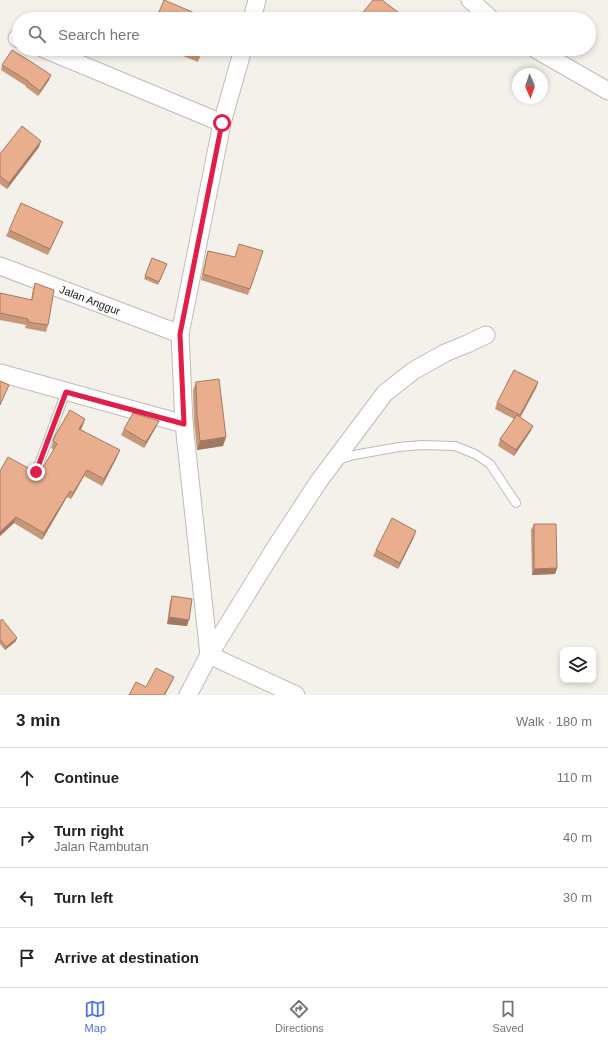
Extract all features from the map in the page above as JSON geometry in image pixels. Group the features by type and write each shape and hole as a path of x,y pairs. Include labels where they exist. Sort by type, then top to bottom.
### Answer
{"street":[{"path":"254,12 258,0"},
{"path":"470,0 483,12"},
{"path":"61,56 222,123"},
{"path":"209,655 184,424 180,334 222,123 241,56"},
{"path":"547,56 608,90"},
{"name":"Jalan Anggur","path":"0,266 180,334"},
{"path":"188,695 209,655 277,545 333,461 385,393 413,371 445,353 486,335"},
{"path":"0,373 184,424"},
{"path":"209,655 296,695"}],"lane":[{"path":"36,472 66,392"},
{"path":"333,461 354,455 399,447 422,445 455,446 475,454 490,464 516,503"}],"building":[{"path":"164,0 192,12 159,12"},
{"path":"373,0 382,0 398,12 363,12"},
{"path":"12,50 12,56 22,56 51,75 40,91 28,81 2,65"},
{"path":"22,126 41,141 9,183 0,176 0,154"},
{"path":"21,203 63,222 50,249 9,230"},
{"path":"239,244 263,251 250,289 203,274 208,251 235,257"},
{"path":"152,258 167,264 159,282 145,276"},
{"path":"35,283 54,290 48,325 28,322 28,319 0,313 0,293 32,300"},
{"path":"514,370 538,382 520,415 497,403"},
{"path":"219,379 226,437 200,441 196,382"},
{"path":"0,381 9,385 0,405"},
{"path":"70,410 85,419 79,429 120,450 104,479 87,470 73,493 70,491 44,533 16,517 0,532 0,471 8,457 39,474 57,444 53,441"},
{"path":"133,413 159,421 146,442 124,429"},
{"path":"517,415 533,426 516,450 500,439"},
{"path":"392,518 416,531 400,563 376,550"},
{"path":"534,524 556,524 557,568 534,569"},
{"path":"172,596 192,599 189,620 169,617"},
{"path":"2,619 17,638 6,647 0,639 0,621"},
{"path":"156,668 174,677 164,695 129,695 136,682 146,687"}],"route":[{"path":"36,472 66,392 184,424 180,334 222,123"}]}
